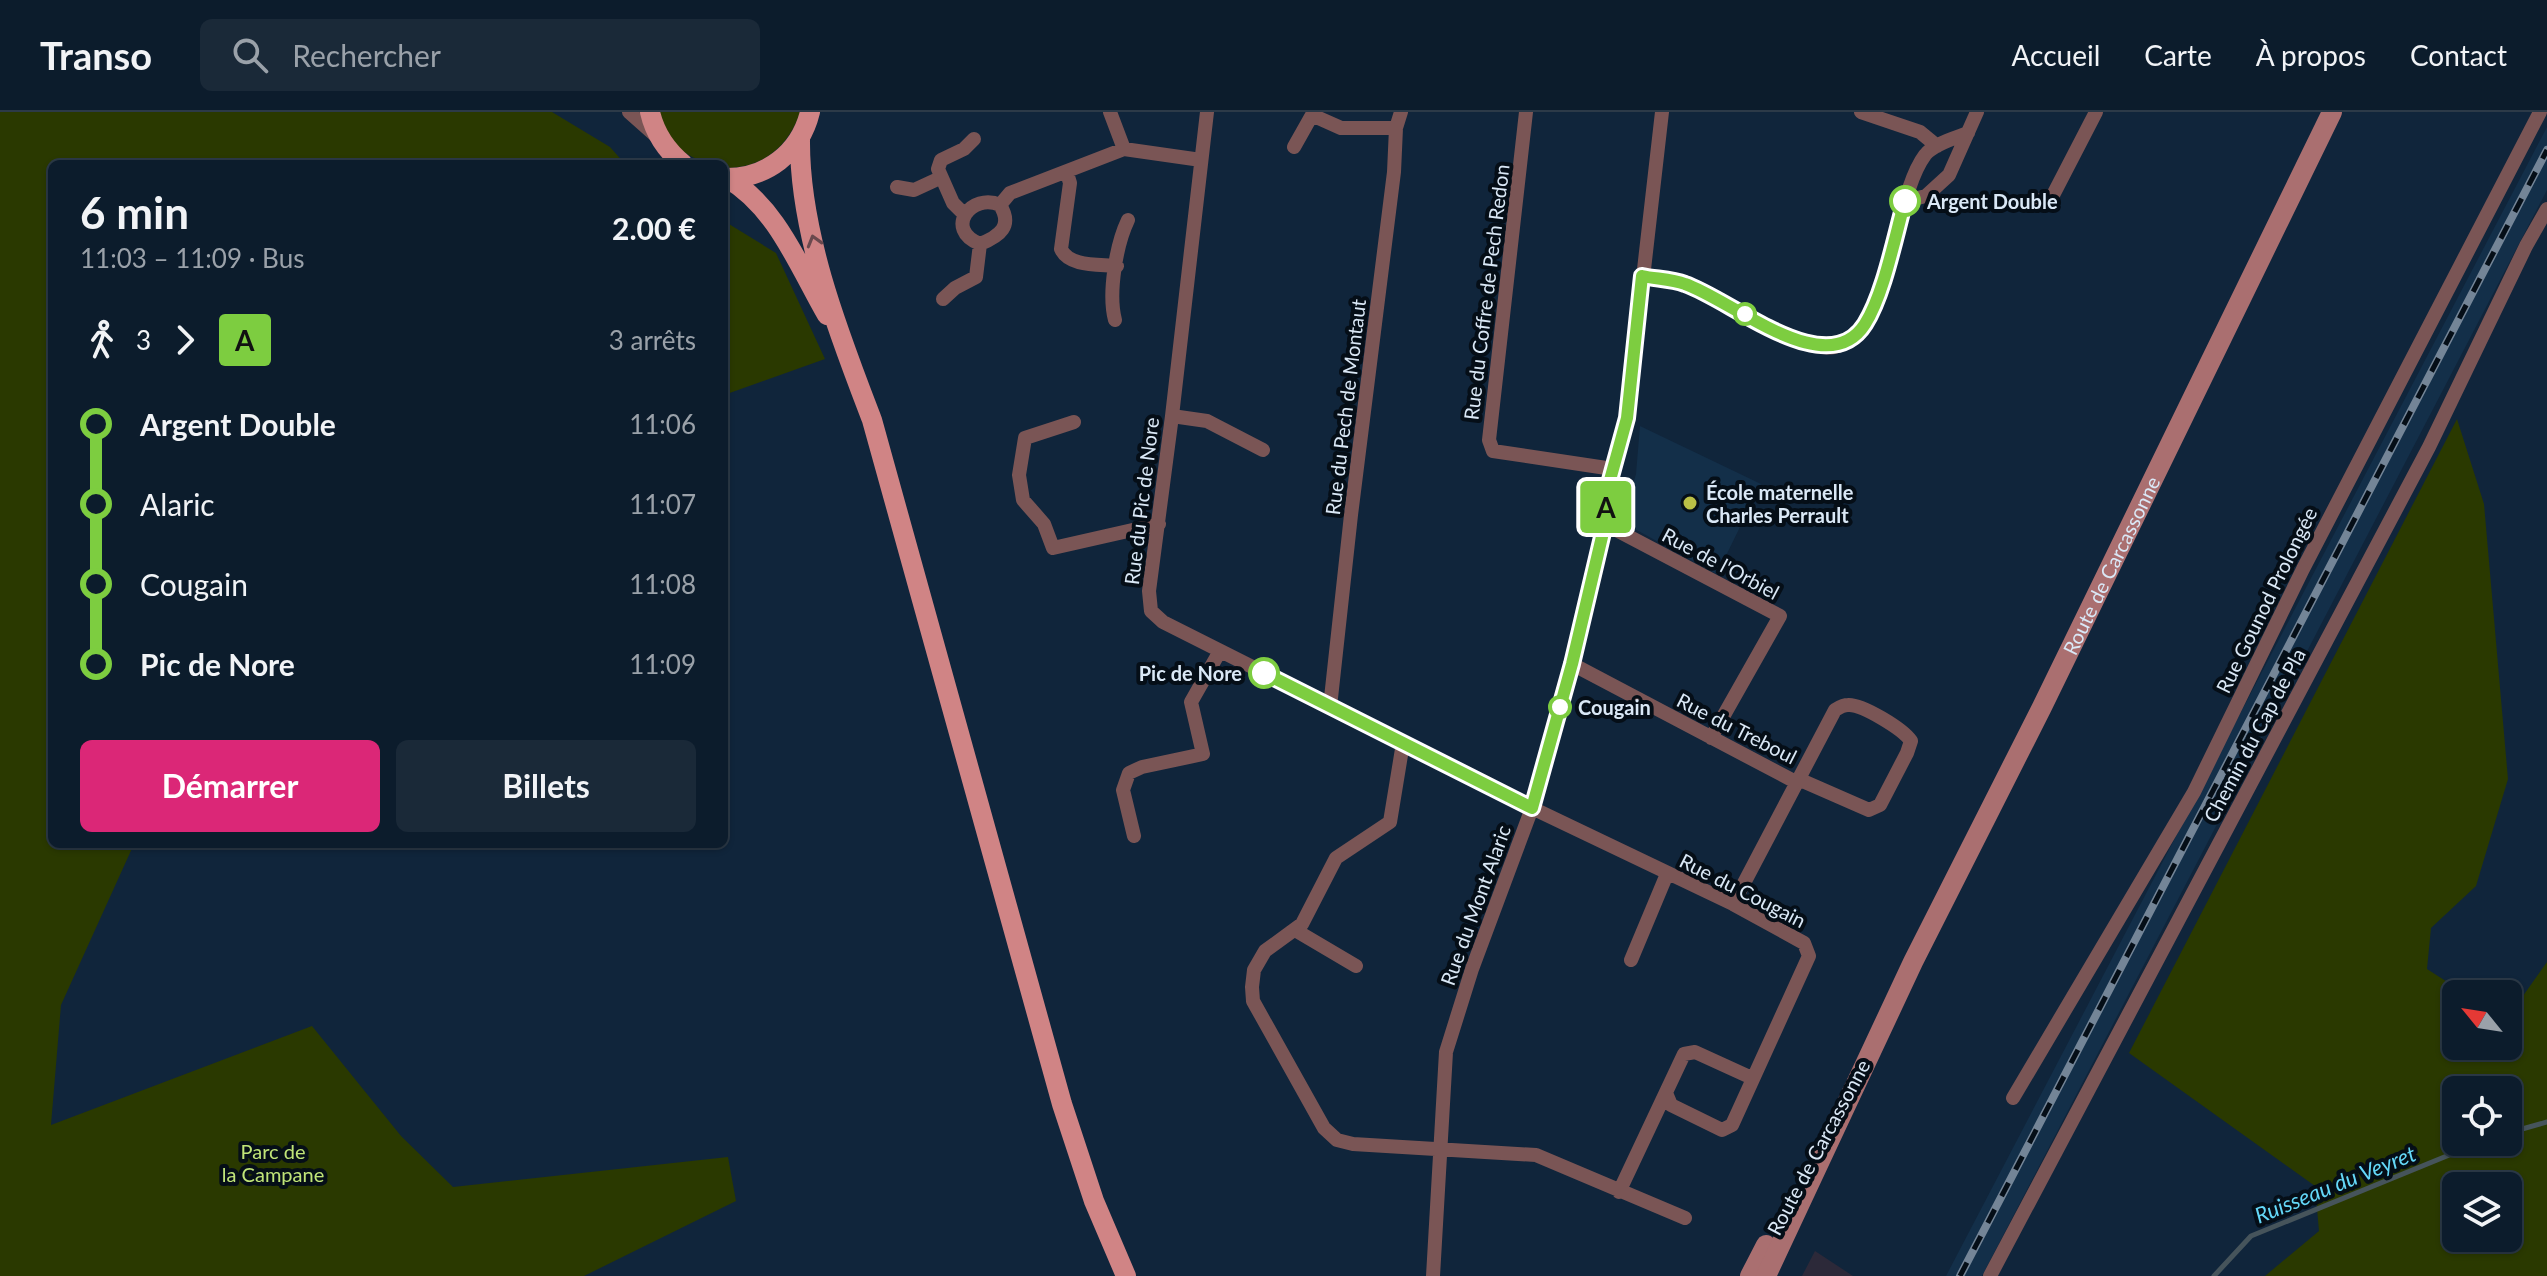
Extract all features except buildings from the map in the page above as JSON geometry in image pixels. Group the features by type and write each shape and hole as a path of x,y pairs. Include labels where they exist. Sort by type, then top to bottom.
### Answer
{"main road":[{"path":"650,112 664,144 679,160"},
{"path":"810,112 800,139 800,177 807,218 842,343 872,420 1062,1104 1094,1201 1126,1276"},
{"name":"Route de Carcassonne","path":"1766,1276 1960,865 2042,707 2332,112"},
{"path":"728,178 750,176 776,165 800,139"},
{"path":"728,180 757,199 778,228 842,343"},
{"name":"Route de Carcassonne","path":"1750,1276 1886,1019"},
{"path":"1062,1104 1139,1276"}],"street":[{"path":"629,112 664,144"},
{"path":"1110,112 1124,149"},
{"name":"Rue du Pic de Nore","path":"1207,112 1149,591 1151,611 1163,622 1532,808"},
{"name":"Rue du Pech de Montaut","path":"1330,707 1394,172 1396,128 1401,112"},
{"name":"Rue du Coffre de Pech Redon","path":"1526,112 1489,440 1493,451 1613,469"},
{"name":"Rue du Mont Alaric","path":"1433,1276 1446,1052 1472,969 1532,808 1572,664 1605,524 1607,491 1620,453 1627,418 1662,112"},
{"path":"1861,112 1920,132 1937,146"},
{"path":"1905,201 1926,196 1949,175 1977,112"},
{"path":"2034,201 2051,199 2096,112"},
{"name":"Rue Gounod Prolongée","path":"2013,1098 2194,792 2330,516 2540,112"},
{"path":"1294,147 1312,115 1341,128 1396,128"},
{"path":"1642,276 1684,283 1793,339 1833,347 1851,339 1865,324 1878,295 1905,201 1926,154 1968,133"},
{"path":"964,214 953,203 938,169 941,160 964,149 974,139"},
{"path":"1000,205 1010,193 1124,149 1201,160"},
{"path":"1067,173 1070,183 1061,249 1064,255 1071,260 1117,266"},
{"path":"897,187 914,190 940,178"},
{"path":"985,202 1000,205 1006,214 1006,224 1001,234 980,244 966,235 962,225 964,214 969,208 985,202"},
{"name":"Chemin du Cap de Pla","path":"1990,1276 2429,447 2547,209"},
{"path":"1115,320 1111,305 1121,235 1128,220"},
{"path":"943,299 955,288 976,277 980,244"},
{"path":"1172,416 1207,421 1263,450"},
{"path":"1074,422 1025,438 1019,475 1023,500 1044,524 1053,548 1159,524"},
{"name":"Rue de l'Orbiel","path":"1605,524 1780,616 1711,738"},
{"path":"1134,836 1123,790 1129,773 1142,767 1203,754 1191,702 1220,651"},
{"name":"Rue du Treboul","path":"1572,664 1792,780 1869,810 1880,805 1911,741 1905,731 1856,706 1845,704 1835,710 1799,781"},
{"path":"1403,743 1390,822 1336,858 1302,924 1265,951 1254,970 1253,1001 1324,1128 1337,1140 1353,1144 1536,1155 1685,1218"},
{"path":"1733,904 1799,781"},
{"name":"Rue du Cougain","path":"1532,808 1733,904 1804,943 1809,956 1732,1125 1722,1130 1671,1105 1666,1093"},
{"path":"1631,960 1667,874"},
{"path":"1295,930 1356,966"},
{"path":"1619,1192 1684,1054 1695,1052 1752,1078"}],"shaded area":[{"path":"2547,127 2547,190 1982,1276 1946,1276"},
{"name":"École maternelle Charles Perrault","path":"1640,426 1761,484 1717,574 1622,522 1636,474"},
{"path":"1815,1251 1853,1276 1802,1276"}],"green space":[{"name":"Parc de la Campane","path":"0,112 552,112 610,147 621,160 48,160 48,848 132,848 61,1005 51,1125 312,1026 401,1136 453,1187 728,1157 736,1201 584,1276 0,1276"},
{"path":"660,112 800,112 789,136 772,154 750,165 737,167 728,168 728,160 699,160 691,156 675,143"},
{"path":"728,223 776,253 825,359 728,394"},
{"path":"2457,419 2484,504 2508,779 2476,886 2431,928 2427,969 2444,980 2442,1060 2522,1060 2522,997 2547,962 2547,1276 2265,1276 2319,1231 2315,1186 2129,1053"}],"waterway":[{"name":"Ruisseau du Veyret","path":"2522,1129 2547,1122"},
{"name":"Ruisseau du Veyret","path":"2214,1276 2251,1236 2447,1156"}],"railway":[{"path":"1960,1276 2547,150"}],"bus line":[{"name":"A","path":"1264,673 1532,808 1572,664 1605,524 1607,491 1620,453 1627,418 1642,276 1684,283 1793,339 1833,347 1851,339 1865,324 1878,295 1905,201"}],"place":[{"name":"Argent Double","path":"1905,201"},
{"name":"École maternelle Charles Perrault","path":"1690,503"},
{"name":"Pic de Nore","path":"1264,673"},
{"name":"Cougain","path":"1560,707"}]}
